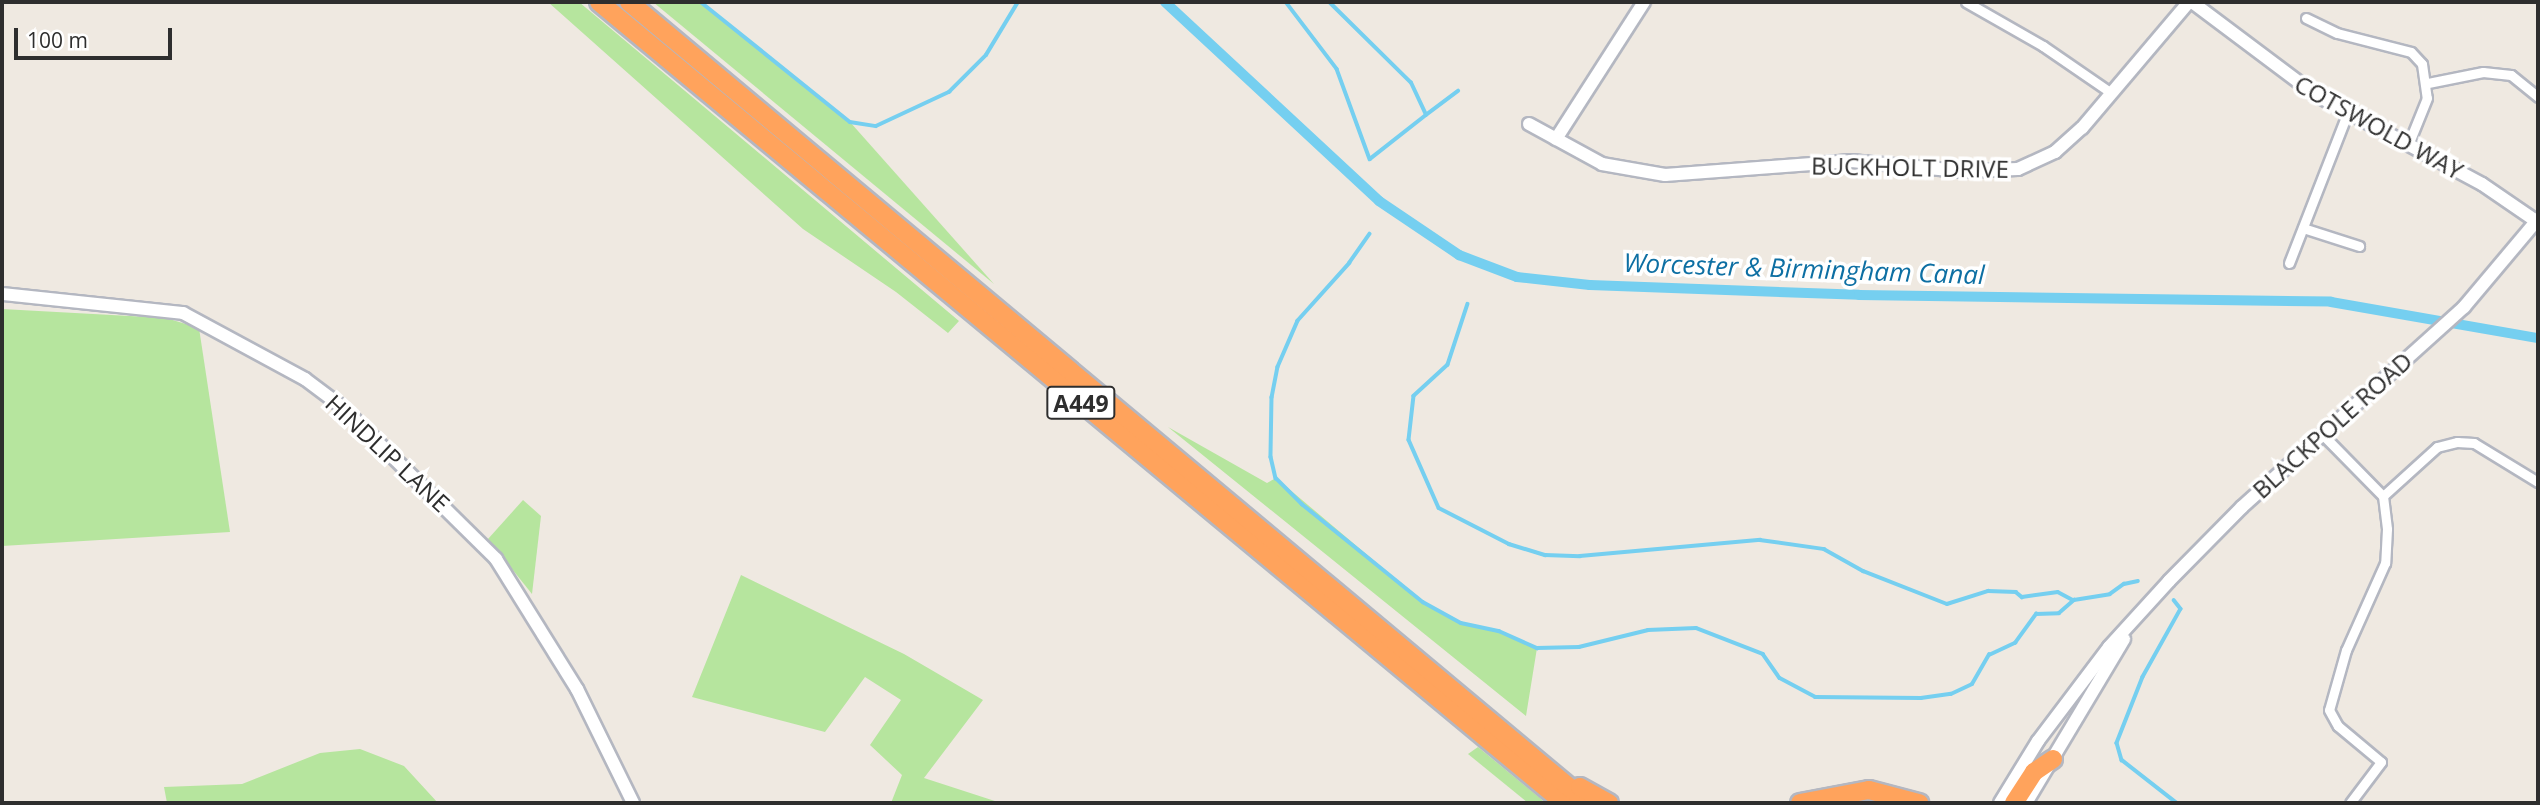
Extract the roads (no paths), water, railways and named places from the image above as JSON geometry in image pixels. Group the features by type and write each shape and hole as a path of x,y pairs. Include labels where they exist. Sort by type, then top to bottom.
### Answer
{"highway":[{"name":"A449","path":"599,2 1564,803"},
{"name":"A449","path":"629,2 1588,803"},
{"path":"2014,803 2034,772 2053,759"},
{"path":"1555,773 1609,803"},
{"path":"1806,802 1869,790 1919,803"}],"street":[{"path":"1556,139 1644,2"},
{"path":"1966,2 2043,46 2110,92"},
{"name":"BUCKHOLT DRIVE","path":"1529,124 1602,164 1665,175 1852,161 1961,171 2018,169 2054,152 2190,2"},
{"name":"COTSWOLD WAY","path":"2190,2 2275,67 2347,114 2482,184 2537,220"},
{"path":"2306,18 2337,33 2410,52 2422,64 2428,83 2427,98 2408,145"},
{"path":"2428,83 2483,72 2511,75 2538,97"},
{"path":"2289,263 2347,114"},
{"name":"BLACKPOLE ROAD","path":"2000,803 2038,741 2109,647 2127,632 2202,547 2419,345 2464,307 2537,220"},
{"path":"2304,228 2358,246"},
{"name":"HINDLIP LANE","path":"2,294 183,313 306,379 341,406 496,559 578,689 633,803"},
{"path":"2322,434 2382,496 2388,539 2385,563 2346,650 2329,710 2338,726 2381,762 2350,803"},
{"path":"2382,496 2437,447 2457,442 2474,443 2538,482"},
{"name":"BLACKPOLE ROAD","path":"2026,803 2127,632"}],"waterway":[{"path":"701,2 850,122 876,126 949,92 986,55 1018,2"},
{"name":"Worcester & Birmingham Canal","path":"1165,2 1379,201 1459,255 1517,277 1590,285 1859,295 2331,302 2538,338"},
{"path":"1286,2 1337,69 1370,159 1426,115 1411,83 1329,2"},
{"path":"1426,115 1458,91"},
{"path":"1370,234 1350,263 1298,321 1278,367 1272,397 1271,457 1276,478 1302,504 1423,602 1461,623 1499,631 1537,648 1579,647 1648,630 1696,628 1763,654 1780,678 1815,697 1921,698 1951,694 1972,684 1989,655 2015,643 2036,614 2059,613 2074,600 2110,594 2124,584 2138,581"},
{"path":"1468,304 1448,365 1414,396 1409,440 1439,508 1509,544 1545,555 1580,556 1760,540 1824,549 1863,571 1947,604 1988,591 2016,592 2022,597 2058,592 2073,600"},
{"path":"2174,600 2181,609 2143,677 2117,743 2122,760 2177,803"}]}
